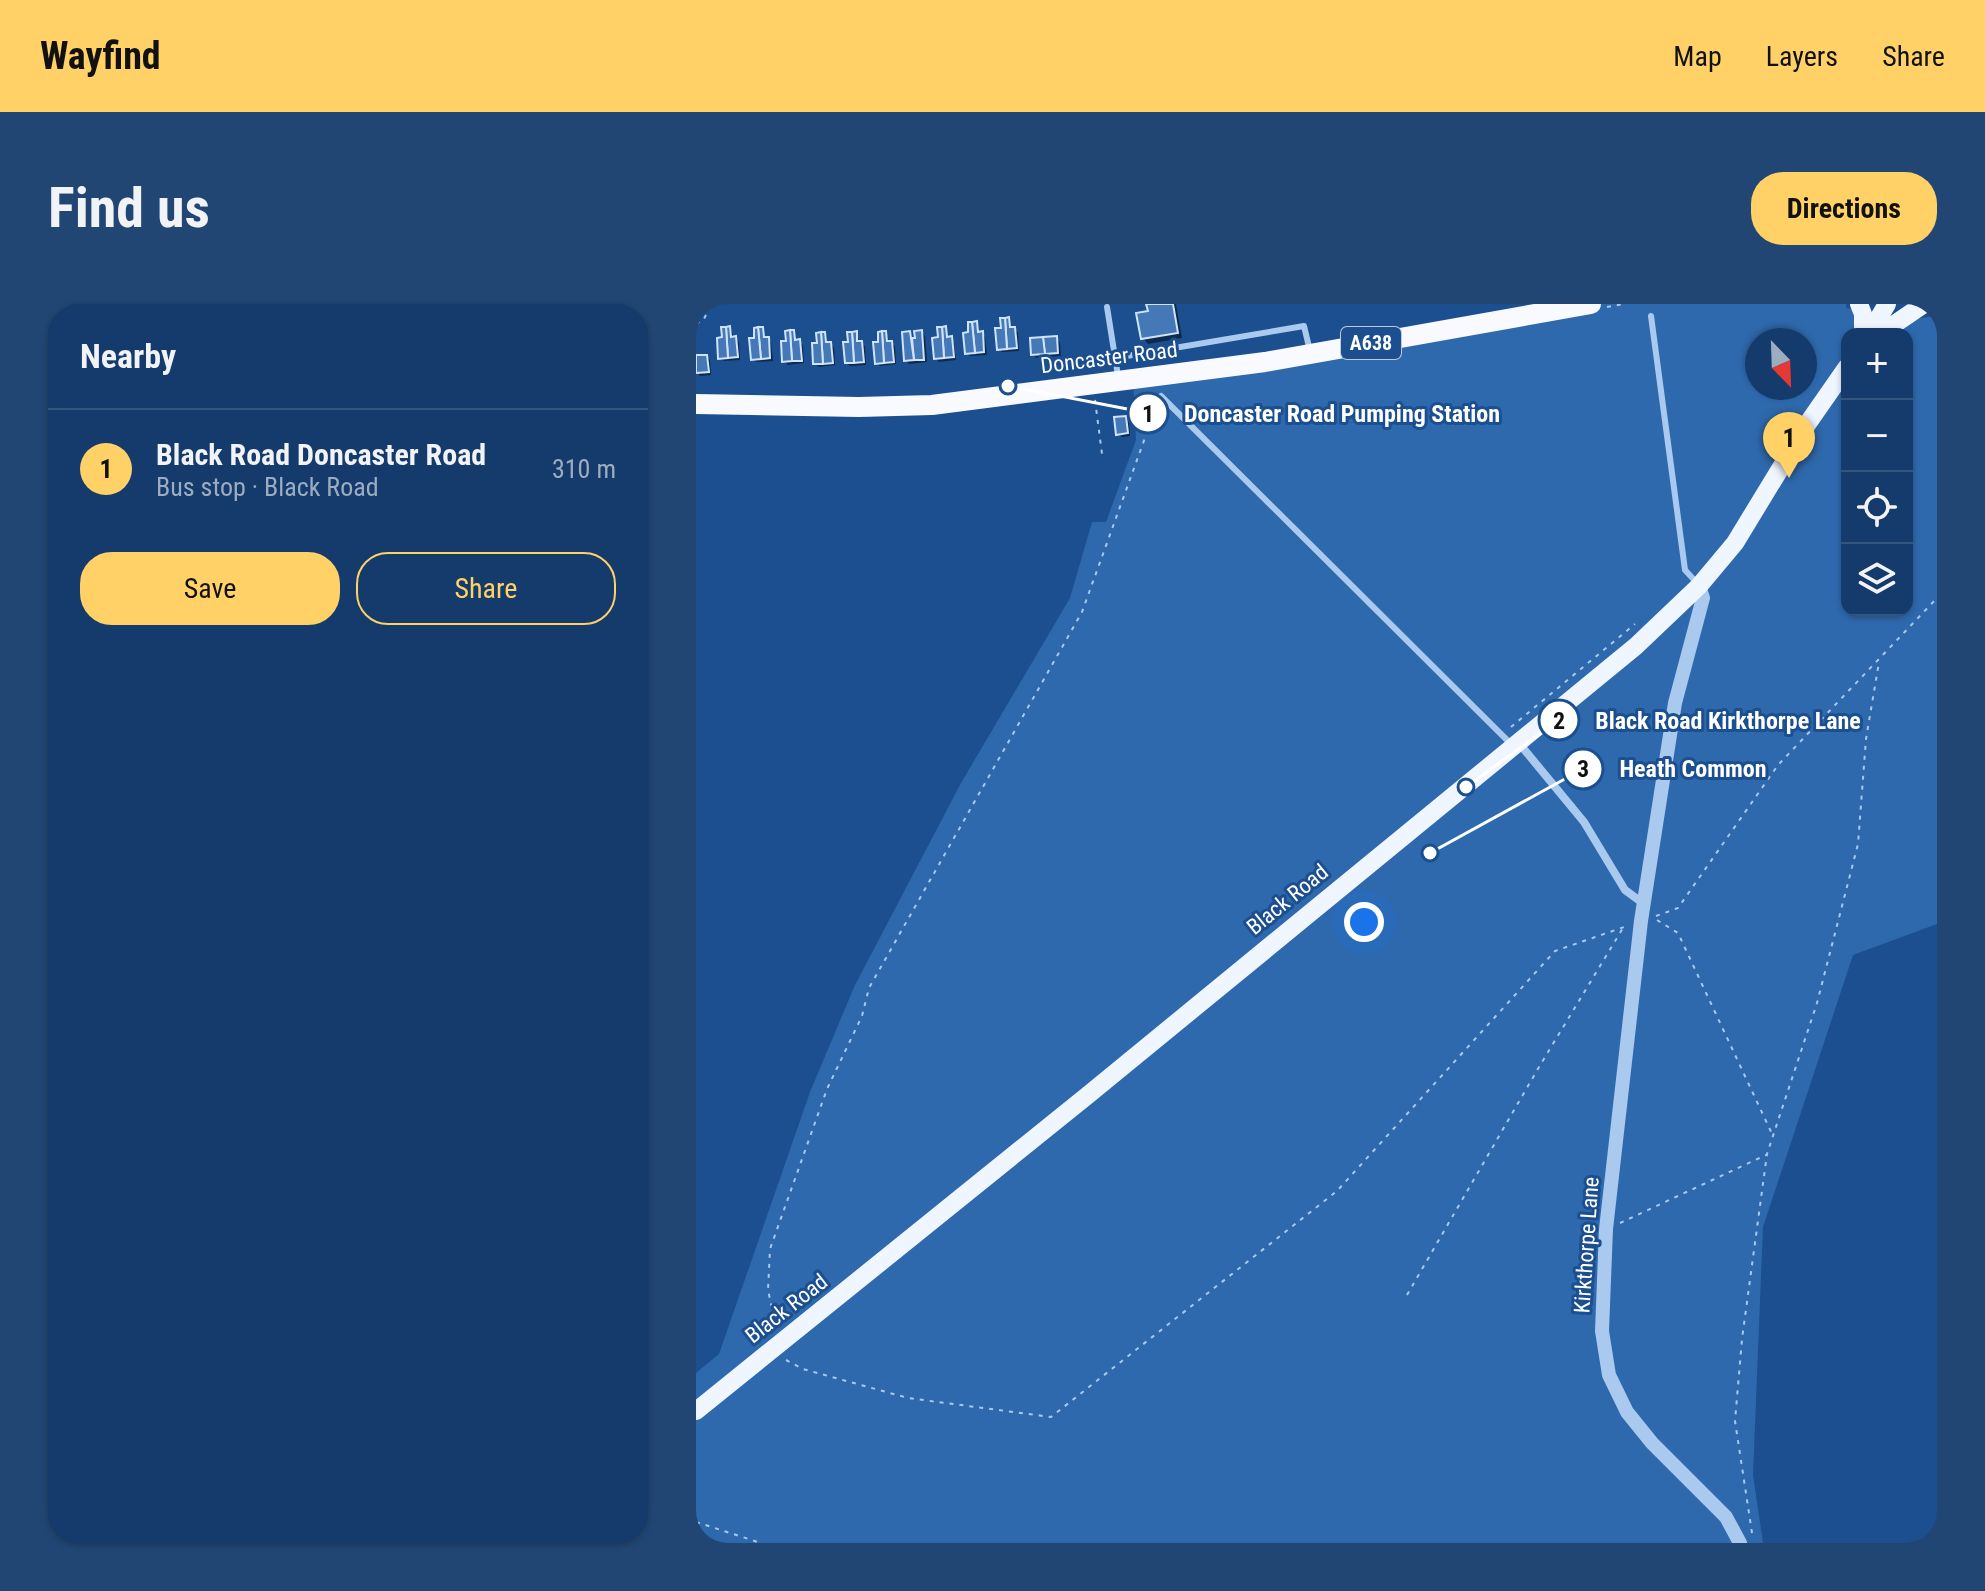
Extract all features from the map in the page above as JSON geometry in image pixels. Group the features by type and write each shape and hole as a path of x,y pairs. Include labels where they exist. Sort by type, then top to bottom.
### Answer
{"highway":[{"name":"Doncaster Road","path":"1476,322 1546,304"},
{"name":"Doncaster Road","path":"696,404 932,405 1311,355 1476,322 1591,304"}],"main road":[{"path":"1859,304 1865,328"},
{"path":"1870,328 1887,304"},
{"path":"1889,328 1924,304"},
{"name":"Black Road","path":"696,1411 1088,1095 1511,740 1636,646 1699,586 1735,543 1808,423 1841,376"}],"street":[{"name":"Kirkthorpe Lane","path":"1699,586 1703,598 1675,703 1641,921 1606,1229 1602,1287 1604,1351 1616,1391 1627,1412 1652,1443 1726,1517 1740,1543"},
{"path":"1511,740 1584,822 1625,890 1645,904"}],"lane":[{"path":"1107,307 1118,379"},
{"path":"1651,316 1685,570 1699,586"},
{"path":"1115,358 1304,326 1311,355"},
{"path":"1161,396 1511,740"}],"path":[{"path":"696,324 704,319 711,304"},
{"path":"1092,383 1102,454"},
{"path":"1144,385 1146,435 1082,612 869,988 862,1016 827,1089 770,1249 768,1290 776,1347 803,1369 908,1398 1051,1417 1337,1191 1555,951 1641,921"},
{"path":"1773,1136 1678,933 1653,917 1678,908 1778,765 1937,598"},
{"path":"1511,740 1644,616"},
{"path":"1753,1543 1735,1421 1742,1339 1767,1154 1817,1003 1858,844 1866,739 1879,660"},
{"path":"1407,1295 1624,927"},
{"path":"1606,1229 1767,1154"},
{"path":"696,1522 761,1543"}],"shaded area":[{"path":"1591,304 1846,304 1846,308 1914,319 1937,316 1937,924 1853,955 1763,1227 1753,1475 1763,1543 696,1543 696,1373 719,1354 810,1092 855,985 961,783 1070,598 1092,522 1106,522 1136,440 1133,379"}],"building":[{"path":"1146,304 1173,304 1178,333 1141,339 1136,313 1148,311"},
{"path":"1009,317 1010,327 1015,327 1017,348 1007,349 1005,318"},
{"path":"1000,318 1005,318 1007,349 997,350 995,328 1001,328"},
{"path":"977,321 978,332 983,331 984,352 975,353 972,322"},
{"path":"968,322 972,322 975,353 965,354 963,333 968,332"},
{"path":"730,326 731,337 736,336 738,357 728,358 726,327"},
{"path":"946,326 947,337 952,336 954,357 944,358 942,327"},
{"path":"721,327 726,327 728,358 718,359 717,338 722,337"},
{"path":"758,327 763,327 764,337 769,337 770,358 761,359"},
{"path":"758,327 761,359 751,360 749,338 754,338 754,328"},
{"path":"937,327 942,327 944,358 934,359 932,338 938,337"},
{"path":"790,330 794,330 795,340 800,339 802,361 792,361"},
{"path":"790,330 792,361 782,362 781,341 786,341 785,331"},
{"path":"922,330 924,360 914,360 912,338 915,338 914,331"},
{"path":"857,331 857,341 862,341 864,362 854,363 852,332"},
{"path":"882,331 886,331 887,341 892,341 894,362 884,363"},
{"path":"882,331 884,363 875,364 873,342 878,342 878,332"},
{"path":"910,331 914,360 904,361 902,332"},
{"path":"821,332 825,332 826,342 831,342 833,363 823,364"},
{"path":"821,332 823,364 813,364 812,343 817,343 816,333"},
{"path":"847,332 852,332 854,363 845,363 843,342 848,342"},
{"path":"1057,336 1058,353 1045,354 1043,337"},
{"path":"1043,337 1045,354 1031,355 1030,338"},
{"path":"696,355 707,355 709,372 696,373"},
{"path":"1126,416 1128,433 1116,435 1114,417"}],"place":[{"name":"Doncaster Road Pumping Station","path":"1008,386"},
{"name":"Black Road Doncaster Road","path":"1789,478"},
{"name":"Black Road Kirkthorpe Lane","path":"1466,787"},
{"name":"Heath Common","path":"1430,853"}]}
